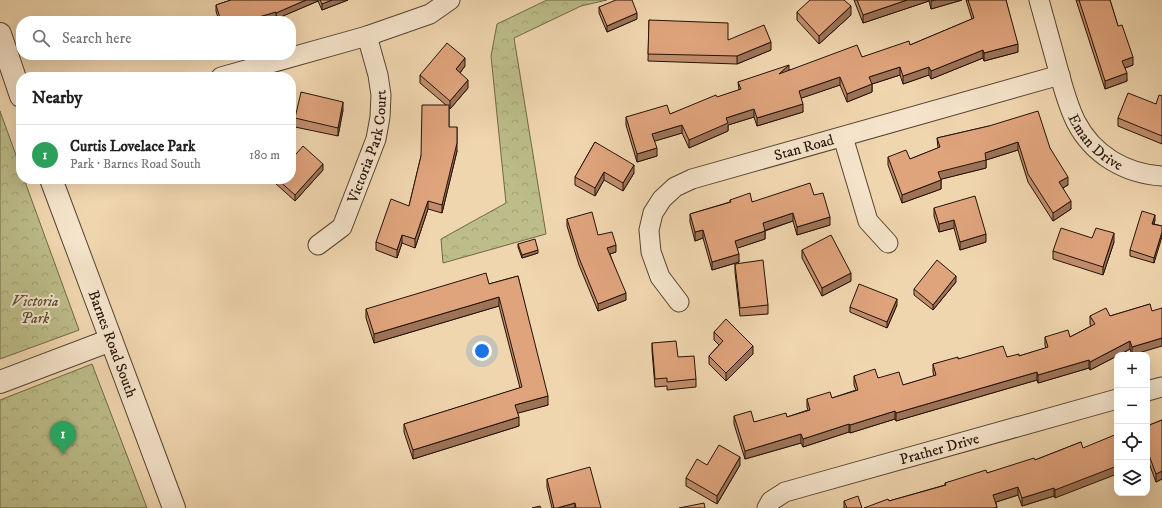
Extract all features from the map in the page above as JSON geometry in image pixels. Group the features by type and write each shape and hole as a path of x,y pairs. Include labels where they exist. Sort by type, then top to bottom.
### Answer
{"street":[{"path":"296,56 367,36 430,14 450,0"},
{"name":"Eman Drive","path":"1039,0 1060,76 1076,122 1086,139 1100,153 1130,171 1162,176"},
{"path":"0,34 16,81"},
{"name":"Victoria Park Court","path":"318,245 342,226 376,139 380,117 381,95 378,75 367,36"},
{"path":"239,72 282,60"},
{"name":"Stan Road","path":"679,302 660,276 651,252 649,230 653,213 662,200 675,187 692,179 1060,76"},
{"path":"843,137 868,221 888,243"},
{"name":"Barnes Road South","path":"53,184 174,508"},
{"path":"0,382 111,340"},
{"path":"1150,390 1162,386"},
{"name":"Prather Drive","path":"767,508 771,501 785,492 1114,400"}],"green space":[{"path":"547,0 607,0 581,6 514,38 546,234 443,263 441,239 506,203 491,56 497,24"},
{"name":"Victoria Park","path":"0,111 16,155 16,184 26,184 79,330 0,359"},
{"path":"92,364 147,508 0,508 0,400"}],"building":[{"path":"231,0 306,0 276,13 262,16 219,16 216,5"},
{"path":"320,0 332,0 322,4"},
{"path":"616,0 632,0 637,13 607,26 599,7"},
{"path":"810,0 844,0 851,6 819,36 797,12"},
{"path":"857,0 907,0 863,15"},
{"path":"968,0 1006,0 1018,44 984,53 983,50 931,71 929,67 903,76 900,67 869,77 872,84 847,94 840,77 799,91 803,104 757,118 754,109 726,118 728,123 689,140 682,125 652,134 657,148 637,154 626,117 667,105 670,114 716,95 717,97 741,89 738,82 789,65 779,74 857,45 862,57 909,41 910,45 974,18"},
{"path":"1079,0 1110,0 1118,26 1122,25 1133,57 1122,61 1127,73 1105,81"},
{"path":"649,20 728,23 728,40 764,25 771,42 737,56 648,54"},
{"path":"447,43 465,58 456,69 468,80 450,101 420,75"},
{"path":"301,92 343,102 338,128 296,118"},
{"path":"1128,93 1156,104 1159,95 1162,96 1162,136 1118,118"},
{"path":"422,105 449,105 449,127 457,127 457,143 442,205 428,201 415,239 402,235 397,250 376,242 391,199 409,206 421,156"},
{"path":"1038,111 1050,148 1068,177 1059,182 1071,201 1053,213 1028,174 1018,142 985,153 986,160 938,172 941,180 902,195 888,157 906,150 910,159 940,147 937,138 989,126"},
{"path":"595,142 634,165 623,183 604,172 595,188 575,177"},
{"path":"303,146 323,164 295,195 283,184 296,184 296,154"},
{"path":"810,183 814,195 823,193 830,217 797,227 793,213 763,223 765,231 735,241 739,254 712,262 703,230 695,232 690,214 731,202 730,200 750,193 752,202"},
{"path":"975,196 986,234 960,242 954,220 939,224 934,208"},
{"path":"1142,211 1155,215 1152,224 1162,226 1162,232 1154,258 1130,250"},
{"path":"592,212 598,235 612,232 616,245 607,248 626,293 598,304 579,258 567,219"},
{"path":"1061,228 1092,238 1096,228 1114,233 1103,267 1053,251"},
{"path":"831,235 851,273 822,288 802,250"},
{"path":"535,239 538,250 522,255 518,244"},
{"path":"763,260 768,305 740,308 735,264"},
{"path":"937,260 956,276 933,305 914,289"},
{"path":"486,273 489,284 518,276 548,396 515,405 519,417 413,450 404,424 522,387 499,297 374,334 366,309"},
{"path":"859,284 897,299 887,322 850,307"},
{"path":"1150,304 1152,311 1162,308 1162,338 1132,347 1130,341 1090,362 1089,360 1038,375 1037,372 896,413 895,411 850,425 849,424 803,439 801,434 745,451 734,416 751,411 754,422 786,413 787,417 810,410 807,399 830,392 832,398 858,390 854,376 875,369 878,378 899,372 903,385 936,375 933,364 958,357 958,359 1003,346 1007,357 1019,354 1019,356 1048,347 1045,337 1068,330 1070,337 1095,324 1090,316 1106,308 1110,316"},
{"path":"726,319 753,346 726,373 709,356 723,341 714,332"},
{"path":"676,341 678,357 694,356 696,379 667,382 667,378 655,379 652,343"},
{"path":"1162,420 1162,471 1156,474 1150,458 1150,425"},
{"path":"1114,435 1114,467 1055,490 1054,488 1022,498 1018,487 993,495 997,507 994,508 864,508 888,499 889,501 946,485 945,483 986,470 987,473 1034,458 1035,460 1081,442 1083,448"},
{"path":"719,445 740,457 717,496 686,478 697,459 707,465"},
{"path":"590,467 601,508 576,508 575,503 554,508 547,479"},
{"path":"858,496 862,508 847,508 844,501"},
{"path":"704,503 705,508 679,508"}],"place":[{"name":"Curtis Lovelace Park","path":"63,454"}]}
